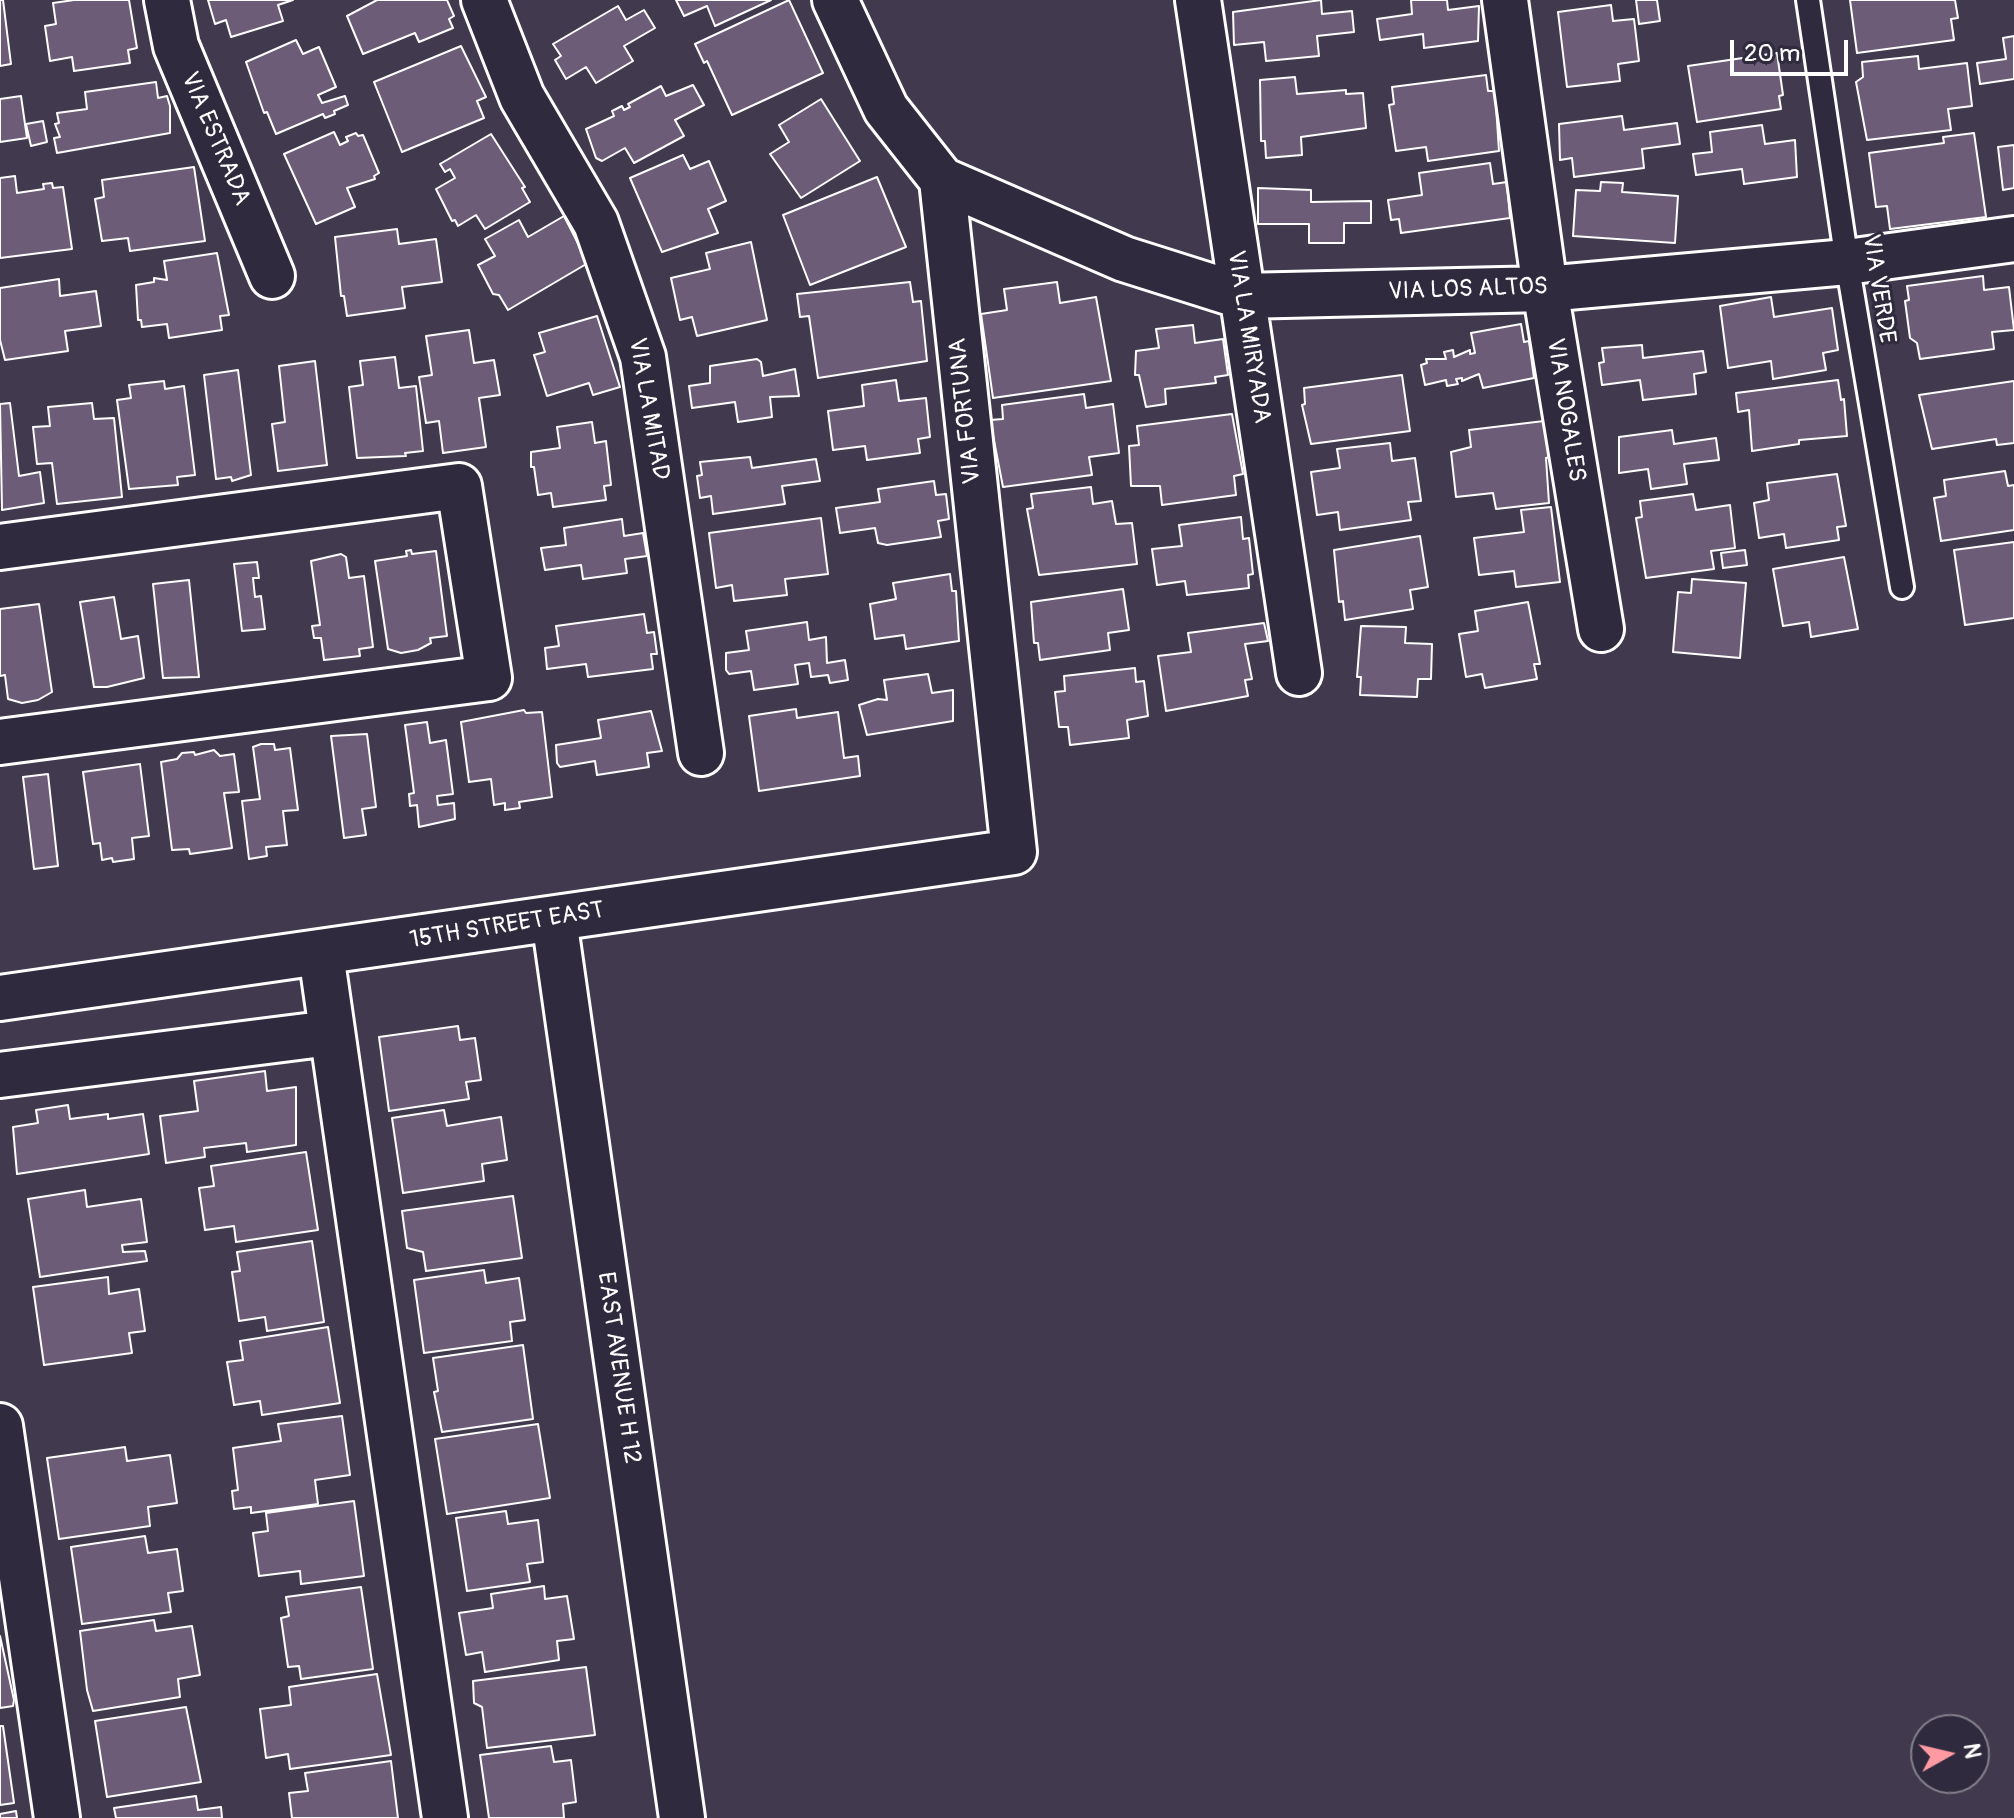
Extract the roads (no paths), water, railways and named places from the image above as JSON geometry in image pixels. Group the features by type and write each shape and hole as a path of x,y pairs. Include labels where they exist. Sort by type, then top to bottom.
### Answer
{"street":[{"name":"VIA ESTRADA","path":"167,0 176,46 272,276"},
{"name":"VIA LA MITAD","path":"484,0 522,97 596,223 643,357 701,753"},
{"path":"835,0 886,109 942,180"},
{"name":"VIA LA MIRYADA","path":"1198,0 1299,673"},
{"name":"VIA NOGALES","path":"1505,0 1545,289 1601,629"},
{"name":"VIA LOS ALTOS","path":"942,180 1124,259 1241,296 1545,289 1847,262 2014,239"},
{"name":"VIA FORTUNA","path":"942,180 1014,852"},
{"path":"0,547 459,486 489,678 0,742"},
{"name":"15TH STREET EAST","path":"0,998 1014,852"},
{"name":"EAST AVENUE H 12","path":"554,919 682,1818"},
{"path":"321,954 445,1818"},
{"path":"0,1075 330,1033"},
{"path":"0,1426 57,1818"}],"lane":[{"name":"VIA VERDE","path":"1808,0 1847,262 1902,587"}]}
